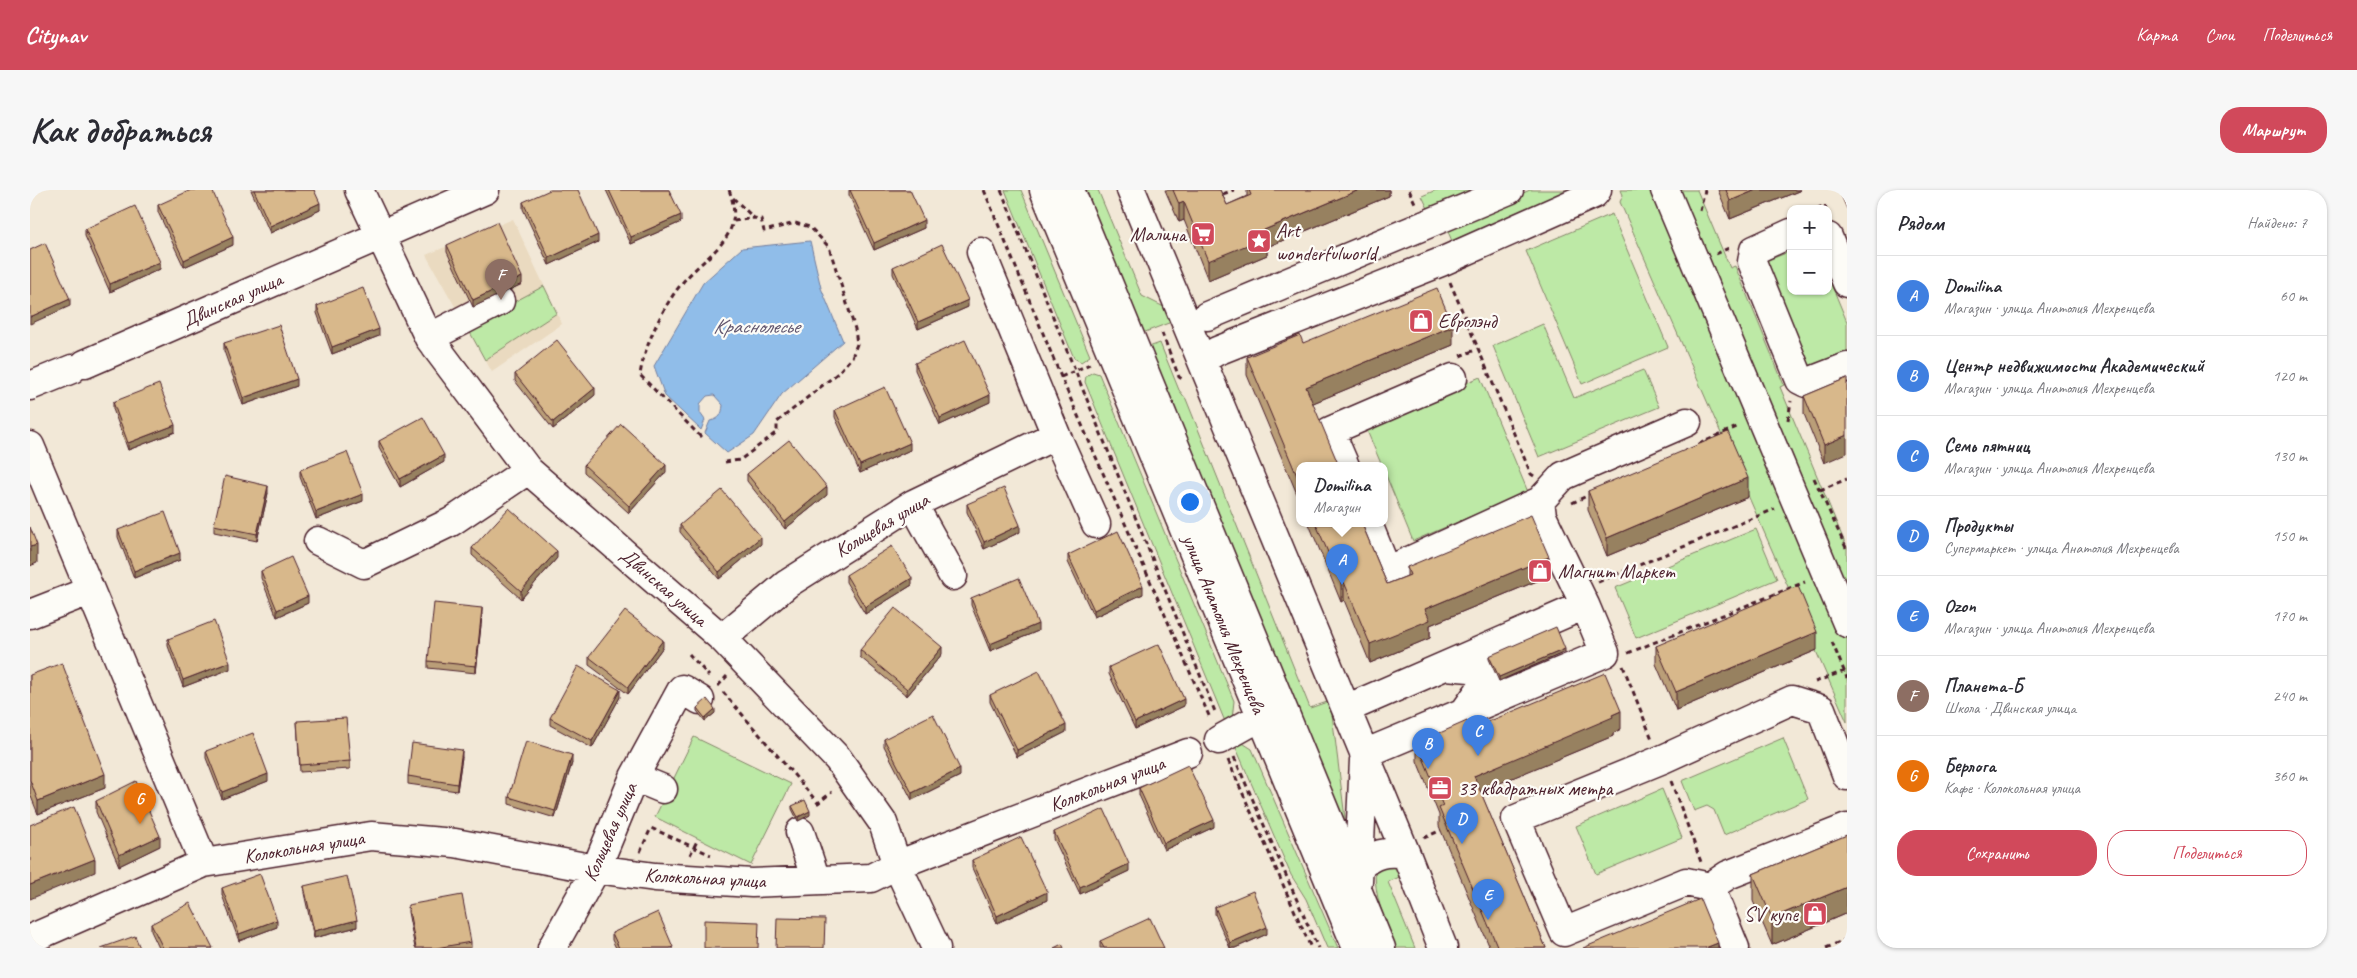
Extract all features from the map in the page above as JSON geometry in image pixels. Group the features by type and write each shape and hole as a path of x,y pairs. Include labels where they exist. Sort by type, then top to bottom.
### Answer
{"street":[{"name":"Двинская улица","path":"359,190 379,236 429,338 528,470 733,649 838,759 883,823 897,865 936,948"},
{"name":"Двинская улица","path":"30,386 79,367 485,190"},
{"name":"улица Анатолия Мехренцева","path":"1044,190 1357,948"},
{"name":"улица Анатолия Мехренцева","path":"1070,190 1358,880 1381,948"},
{"name":"улица Анатолия Мехренцева","path":"1131,190 1364,754 1415,846 1444,948"},
{"path":"1207,316 1510,190"},
{"path":"1202,360 1217,351 1441,262 1594,194 1597,190"},
{"path":"1665,190 1847,622"},
{"path":"1787,236 1754,250 1752,262 1800,380 1806,383 1847,366"},
{"path":"1832,246 1847,282"},
{"path":"981,252 1056,435 1096,524"},
{"path":"429,338 500,301"},
{"path":"1343,462 1330,431 1452,378"},
{"path":"1369,527 1387,571 1540,501 1563,476 1688,422"},
{"name":"Кольцевая улица","path":"733,649 732,630 787,584 912,504 1056,435"},
{"path":"30,446 204,863"},
{"path":"318,541 364,564 452,522 528,470"},
{"path":"1364,754 1605,653 1589,595 1542,516 1540,501"},
{"path":"912,504 953,576"},
{"path":"30,614 89,591"},
{"path":"1346,709 1445,666 1589,595"},
{"path":"1445,666 1494,670 1463,714"},
{"name":"Кольцевая улица","path":"552,948 596,869 634,777 700,692"},
{"path":"1847,776 1820,710 1792,700 1662,759 1516,819 1564,932 1686,882 1710,887 1728,875 1847,828"},
{"path":"1222,738 1262,716"},
{"name":"Колокольная улица","path":"30,939 204,863 370,836 455,842 596,869 634,874 752,883 871,878 897,865 1188,753"},
{"name":"улица Анатолия Мехренцева","path":"1358,880 1364,754"},
{"path":"634,777 664,790"},
{"path":"800,832 812,868 812,880"},
{"path":"1358,880 1369,858 1386,851 1415,846"},
{"path":"1710,887 1735,948"}],"path":[{"path":"701,437 640,375 642,362 667,306 683,282 726,240 734,221 732,198 729,190"},
{"path":"984,190 1061,377 1318,948"},
{"path":"1001,190 1222,738 1311,948"},
{"path":"1217,190 1220,195 1234,190"},
{"path":"732,198 754,218"},
{"path":"725,462 740,460 777,432 777,422 838,373 852,357 857,344 855,329 829,247 810,228 795,223 764,231 761,219 754,218 734,221"},
{"path":"1589,595 1795,500 1847,479"},
{"path":"700,692 733,649"},
{"path":"690,654 700,692 818,803 834,790"},
{"path":"1808,685 1847,670"},
{"path":"634,874 635,864 651,828 718,858"},
{"path":"1415,846 1441,830"},
{"path":"690,856 697,841"},
{"path":"1826,948 1847,939"}],"shaded area":[{"path":"513,219 562,324 492,372 426,255"}],"green space":[{"path":"1005,190 1021,190 1090,356 1081,362 1074,358"},
{"path":"1079,190 1098,190 1142,296 1170,310 1174,321 1140,334"},
{"path":"1436,190 1497,190 1432,217 1422,196"},
{"path":"1530,190 1567,190 1452,241 1446,227"},
{"path":"1621,190 1697,190 1730,268 1735,266 1784,385 1780,387 1847,548 1847,722 1620,202 1623,195"},
{"path":"1612,214 1668,347 1582,384 1526,251"},
{"path":"1787,253 1787,295 1832,295 1832,286 1847,322 1847,353 1810,368 1766,261"},
{"path":"544,286 557,313 485,360 467,327"},
{"path":"1543,324 1574,398 1643,370 1659,407 1539,457 1493,346"},
{"path":"1160,343 1179,390 1186,399 1310,708 1327,702 1332,714 1345,818 1344,825 1146,348"},
{"path":"1093,372 1099,374 1234,701 1232,719 1226,724 1085,382 1086,376"},
{"path":"1480,377 1528,492 1413,541 1388,480 1388,462 1380,462 1365,426"},
{"path":"1756,529 1777,579 1636,638 1615,588"},
{"path":"694,737 791,784 751,865 655,817"},
{"path":"1783,738 1808,799 1724,835 1714,810 1707,806 1694,811 1682,781"},
{"path":"1233,741 1241,742 1252,749 1338,948 1327,948 1306,899 1291,875"},
{"path":"1662,789 1682,838 1596,874 1576,826"},
{"path":"1395,862 1404,875 1388,882 1415,948 1396,948 1378,898 1375,877 1376,867"}],"water":[{"name":"Краснолесье","path":"810,241 821,288 843,341 782,394 754,435 727,453 705,433 710,421 720,416 723,405 714,395 707,396 700,404 700,413 705,420 701,430 665,396 654,366 703,283 742,248"}],"building":[{"path":"191,190 212,190 233,237 184,260 158,205"},
{"path":"254,190 314,190 320,203 270,226"},
{"path":"550,190 578,190 598,235 549,258 523,202"},
{"path":"609,190 669,190 681,215 631,237"},
{"path":"850,190 910,190 924,220 874,243"},
{"path":"1173,190 1220,190 1227,205 1251,195 1249,190 1359,190 1264,230 1267,237 1208,261 1184,202 1179,204"},
{"path":"1726,190 1756,190 1730,201"},
{"path":"135,206 160,262 110,284 85,229"},
{"path":"497,222 522,277 473,300 447,245"},
{"path":"45,243 70,299 30,317 30,250"},
{"path":"942,244 968,300 918,322 893,267"},
{"path":"363,288 379,329 332,347 317,306"},
{"path":"1437,288 1453,326 1306,387 1337,462 1296,462 1296,473 1247,357 1300,335 1303,343"},
{"path":"279,325 297,379 243,398 224,343"},
{"path":"557,340 595,388 553,422 515,374"},
{"path":"965,340 990,395 940,418 915,363"},
{"path":"1847,378 1847,435 1824,445 1804,396"},
{"path":"159,384 175,425 128,443 113,402"},
{"path":"885,387 910,443 860,465 835,410"},
{"path":"423,417 444,455 400,479 379,441"},
{"path":"621,424 666,465 629,506 584,465"},
{"path":"1728,432 1748,478 1607,538 1588,491"},
{"path":"789,440 827,487 785,522 747,474"},
{"path":"347,452 363,494 316,512 300,470"},
{"path":"225,476 268,486 257,534 214,525"},
{"path":"1004,488 1020,525 984,542 967,504"},
{"path":"722,490 761,537 719,572 680,525"},
{"path":"509,508 557,551 521,591 472,548"},
{"path":"165,512 180,553 134,571 118,530"},
{"path":"1531,515 1549,557 1425,609 1430,620 1370,644 1344,582 1341,583 1317,527 1363,527 1387,584 1410,575 1407,567"},
{"path":"30,527 37,545 30,547"},
{"path":"1118,531 1143,586 1094,610 1068,555"},
{"path":"892,546 912,578 865,607 846,575"},
{"path":"291,557 308,596 277,610 261,571"},
{"path":"1019,578 1038,624 990,644 971,598"},
{"path":"1798,586 1817,632 1676,692 1656,646"},
{"path":"434,603 482,608 476,666 428,661"},
{"path":"895,608 942,647 907,689 860,650"},
{"path":"625,611 663,640 628,687 589,657"},
{"path":"214,621 230,662 183,680 168,639"},
{"path":"1556,627 1565,649 1499,677 1489,656"},
{"path":"1159,644 1184,699 1135,722 1109,667"},
{"path":"62,663 105,774 38,801 30,780 30,675"},
{"path":"578,666 620,690 592,741 550,718"},
{"path":"1039,671 1066,725 1017,750 990,695"},
{"path":"1605,673 1621,711 1612,715 1613,717 1474,776 1546,948 1498,948 1439,808 1443,806 1417,743 1467,721 1471,729"},
{"path":"707,699 715,709 705,718 697,708"},
{"path":"933,714 960,769 912,793 884,739"},
{"path":"346,718 350,761 300,765 297,721"},
{"path":"253,733 268,774 222,792 206,751"},
{"path":"526,741 572,755 555,811 509,797"},
{"path":"412,743 462,750 457,784 408,776"},
{"path":"1188,765 1214,820 1164,843 1139,788"},
{"path":"136,781 160,836 119,855 96,801"},
{"path":"805,800 810,811 798,817 792,806"},
{"path":"74,807 95,859 30,885 30,825"},
{"path":"1104,809 1129,864 1080,887 1054,832"},
{"path":"1847,835 1847,887 1772,918 1753,874"},
{"path":"1021,837 1047,892 997,916 972,860"},
{"path":"260,874 277,920 239,934 222,888"},
{"path":"347,876 357,920 314,931 304,886"},
{"path":"1253,891 1267,927 1230,943 1215,907"},
{"path":"462,895 471,942 436,948 416,948 408,905"},
{"path":"1700,899 1718,943 1705,948 1583,948"},
{"path":"190,903 213,948 163,948 151,924"},
{"path":"658,912 673,947 619,948 612,933"},
{"path":"777,918 825,919 824,948 776,948"},
{"path":"1150,918 1164,948 1104,948 1100,941"},
{"path":"704,920 759,922 758,948 704,948"},
{"path":"135,936 140,948 101,948"},
{"path":"1062,944 1064,948 1054,948"}],"place":[{"name":"Малина","path":"1203,234"},
{"name":"Art wonderfulworld","path":"1259,241"},
{"name":"Планета-Б","path":"501,300"},
{"name":"Евролэнд","path":"1421,321"},
{"name":"Магнит Маркет","path":"1540,571"},
{"name":"Domilina","path":"1342,585"},
{"name":"Семь пятниц","path":"1478,756"},
{"name":"Центр недвижимости Академический","path":"1428,769"},
{"name":"33 квадратных метра","path":"1440,788"},
{"name":"Берлога","path":"140,824"},
{"name":"Продукты","path":"1462,844"},
{"name":"SV купе","path":"1815,914"},
{"name":"Ozon","path":"1488,920"}]}
